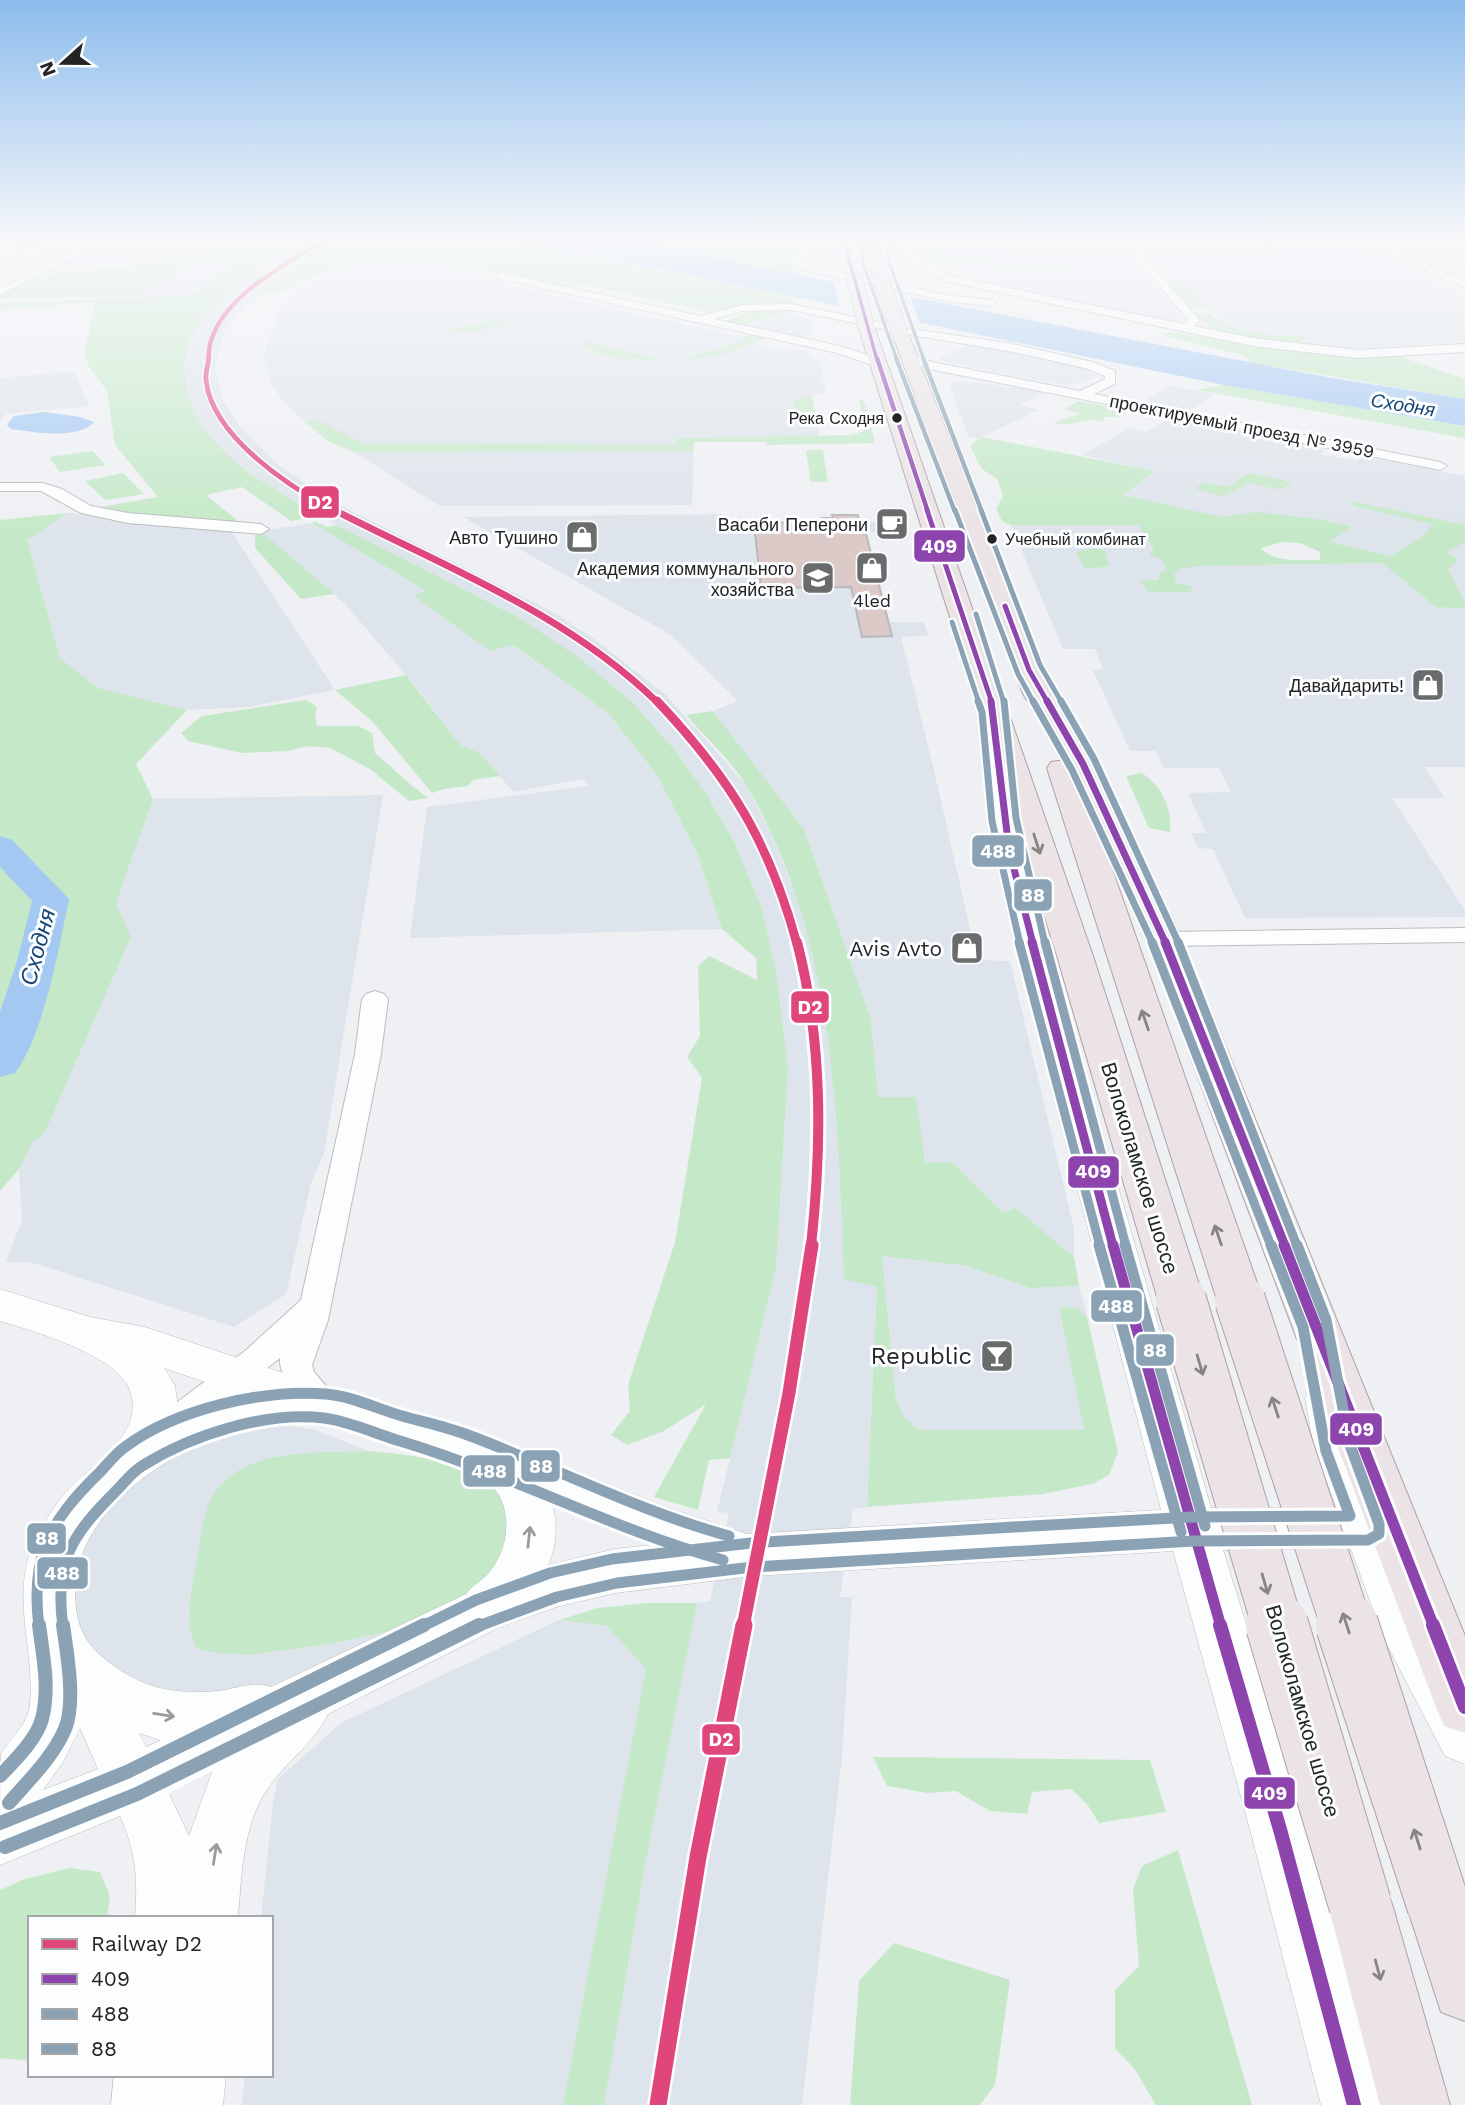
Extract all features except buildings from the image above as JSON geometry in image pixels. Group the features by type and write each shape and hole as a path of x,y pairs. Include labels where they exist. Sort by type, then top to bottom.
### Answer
{"main road":[{"name":"Волоколамское шоссе","path":"869,336 1079,969 1181,1300 1360,1904 1415,2105"},
{"path":"901,336 1029,670 1240,1300 1465,1988"},
{"path":"1029,670 1083,764 1164,939 1465,1707"},
{"path":"993,710 1004,820 1019,892 1120,1274 1280,1833 1354,2105"},
{"path":"0,1305 103,1341 133,1358 146,1374 153,1391 157,1410 150,1430 133,1457 79,1510 58,1543 50,1572 48,1604 67,1653 160,1838 180,1904"},
{"path":"1315,1324 1338,1448 1410,1637 1465,1738"},
{"path":"77,1331 145,1344 237,1373 326,1406 492,1457 664,1529 752,1555"},
{"path":"133,1457 195,1424 227,1415 271,1407 326,1406"},
{"path":"481,1611 507,1590 520,1571 530,1542 531,1514 524,1489 510,1471 492,1457"},
{"path":"0,1836 132,1783 481,1611 554,1586 615,1571 752,1555 1193,1530 1368,1528"},
{"path":"67,1653 124,1704 143,1712 174,1717 214,1716 256,1710 332,1686"},
{"path":"0,1796 36,1754 54,1724 58,1676 67,1653"},
{"path":"180,1904 218,1840 232,1793 268,1743 332,1686"},
{"path":"144,2105 147,2077"},
{"path":"190,2105 193,2077"}],"street":[{"path":"774,336 855,354 878,363"},
{"path":"796,341 839,343 855,340 859,336"},
{"path":"938,336 1008,347 1089,365 1111,374 1111,381 1084,394"},
{"path":"1225,336 1358,354 1465,348"},
{"name":"проектируемый проезд № 3959","path":"909,358 929,365 1440,466"},
{"name":"проектируемый проезд № 3959","path":"920,386 923,379 938,374 1002,378"},
{"path":"0,487 43,487 57,492 86,510 123,517 261,529"},
{"path":"1164,939 1465,935"},
{"path":"326,1406 303,1384 296,1370 295,1356 312,1320 368,1054 375,999"},
{"path":"133,1457 183,1412 287,1335 314,1303"}],"shaded area":[{"path":"192,336 224,336 215,367 223,400 240,426 279,466 339,505 551,611 593,638 666,695 747,786 773,837 798,902 819,977 833,1078 840,1162 877,1286 867,1507 853,1509 840,1597 852,1597 842,1757 802,2105 604,2105 645,1866 697,1603 710,1601 729,1513 717,1512 776,1269 788,1069 776,970 761,906 734,841 705,792 674,749 632,702 577,657 518,617 319,516 268,485 227,455 203,429 189,402 184,376 185,352"},
{"path":"270,336 738,336 760,341 756,344 773,349 808,351 810,359 819,359 826,394 812,394 820,442 694,442 692,505 440,506 354,452 328,441 301,419 272,385 263,358"},
{"path":"1257,336 1465,336 1465,342 1345,349"},
{"path":"966,346 983,347 1081,368 1098,377 1068,386 945,362 938,358"},
{"path":"74,371 89,406 6,414 0,423 0,378"},
{"path":"949,382 979,382 1046,393 1019,405 1039,410 977,439 968,437"},
{"path":"1171,386 1215,394 1183,414 1139,403"},
{"path":"1170,418 1326,449 1320,454 1357,461 1364,457 1465,476 1465,602 1447,569 1121,495 1155,471 1082,455 1130,428 1146,432"},
{"path":"68,513 231,531 335,690 249,707 187,710 98,688 60,658 27,540"},
{"path":"725,514 726,526 823,522 822,518 832,518 832,515 858,515 860,522 896,522 899,532 856,532 858,544 869,544 885,609 874,610 877,622 924,622 928,636 901,637 933,766 977,959 975,960 1010,961 1074,1229 1074,1257 1016,1208 1003,1212 952,1162 925,1163 878,1097 871,1020 804,829 713,711 738,701 671,635 463,517"},
{"path":"312,523 427,592 414,596 512,645 607,712 657,775 697,853 722,929 410,938 427,807 589,786 582,779 513,792 479,752 461,746 418,689 345,604 261,531"},
{"path":"1011,525 1171,525 1198,566 1382,563 1436,607 1465,609 1465,767 1424,767 1445,798 1392,798 1465,910 1465,917 1245,918 1213,849 1198,848 1191,833 1206,833 1188,793 1231,792 1219,768 1164,768 1156,751 1130,751 1093,670 1103,669 1095,649 1063,649"},
{"path":"383,795 324,1153 311,1183 286,1294 234,1327 30,1262 6,1262 22,1220 19,1169 33,1142 45,1132 131,937 116,903 153,799"},
{"path":"882,1256 967,1266 1030,1288 1079,1286 1087,1317 1078,1308 1059,1308 1085,1430 919,1430 905,1418 896,1399"},
{"path":"278,1424 315,1430 369,1451 290,1455 206,1510 188,1613 219,1653 248,1655 330,1644 395,1630 295,1680 263,1687 181,1696 149,1688 104,1663 79,1631 72,1606 75,1576 92,1522 172,1449 242,1429"},
{"path":"559,1620 607,1626 647,1669 563,2105 242,2105 245,2077 273,2077 273,1916 261,1916 273,1802 278,1779 341,1723"}],"green space":[{"path":"88,336 192,336 185,364 187,391 196,415 211,437 251,473 319,516 291,521 242,487 206,495 237,520 231,524 126,514 95,508 158,497 115,445 107,391 88,365 84,353"},
{"path":"1169,336 1198,336 1362,359 1393,354 1465,379 1465,399 1247,362 1248,359 1242,355"},
{"path":"1235,336 1306,337 1295,345"},
{"path":"741,337 769,337 718,357 682,360 748,339"},
{"path":"584,341 662,360 609,357 589,350 581,344"},
{"path":"1224,385 1465,426 1465,438 1197,390"},
{"path":"812,396 817,424 797,424 794,400"},
{"path":"859,400 864,401 875,443 767,445 767,442 694,442 693,451 354,452 328,441 305,422 319,420 361,443 676,445 677,438 851,435 864,431 866,426"},
{"path":"1079,401 1130,411 1117,417 1105,417 1104,422 1090,420 1068,424 1053,423 1080,414 1064,409"},
{"path":"981,437 1155,471 1123,495 1221,517 1257,512 1323,520 1351,527 1329,542 1391,556 1424,536 1432,524 1354,506 1351,501 1465,525 1465,542 1447,552 1458,560 1448,569 1465,602 1465,609 1436,607 1382,563 1198,566 1178,569 1174,575 1176,584 1192,586 1191,592 1148,592 1141,581 1159,580 1159,573 1167,569 1162,560 1149,555 1154,549 1139,525 1011,525 1002,521 996,509 1003,496 997,479 982,469 970,446","holes":["1282,542 1300,543 1320,552 1320,560 1280,558 1261,548"]},
{"path":"93,451 105,465 60,472 49,457"},
{"path":"806,451 823,451 828,482 811,482"},
{"path":"123,473 144,494 105,500 85,481"},
{"path":"1249,473 1293,482 1281,490 1250,483 1223,496 1194,489 1205,482 1228,487"},
{"path":"68,513 27,540 60,658 98,688 187,710 136,764 153,799 116,903 131,937 45,1132 33,1142 19,1169 0,1191 0,520"},
{"path":"312,523 327,527 337,525 518,617 578,657 632,702 674,749 705,792 734,841 761,906 776,970 788,1069 776,1269 730,1458 709,1460 698,1510 654,1497 706,1404 664,1431 627,1445 611,1435 630,1411 628,1385 675,1242 702,1078 687,1057 700,1036 698,966 709,956 757,980 756,958 722,929 697,853 657,775 607,712 513,645 490,651 413,595 426,591"},
{"path":"261,531 334,594 301,599 255,548 255,533"},
{"path":"1095,548 1105,551 1109,566 1086,569 1075,552"},
{"path":"406,675 461,746 479,752 500,776 473,780 468,786 432,793 372,721 335,690"},
{"path":"306,700 317,707 317,726 358,726 372,733 375,753 429,798 409,801 370,769 330,748 309,746 287,751 242,753 188,741 181,733 202,716"},
{"path":"713,711 804,829 871,1020 878,1097 916,1097 925,1163 952,1162 1003,1212 1016,1208 1074,1257 1079,1286 1030,1288 967,1266 882,1256 896,1399 905,1418 919,1430 1084,1430 1059,1307 1078,1308 1087,1317 1118,1452 1109,1475 1092,1484 1043,1494 867,1507 877,1287 844,1279 834,1090 815,965 798,904 777,845 748,788 727,760 686,715"},
{"path":"1141,773 1154,783 1164,798 1170,815 1170,832 1149,828 1126,776"},
{"path":"369,1451 437,1461 469,1472 500,1488 508,1521 507,1556 484,1591 395,1630 330,1644 248,1655 197,1649 190,1628 190,1597 204,1518 216,1491 232,1475 252,1464 274,1458 323,1452"},
{"path":"645,1603 697,1603 645,1866 604,2105 563,2105 646,1669 607,1626 559,1620 598,1608"},
{"path":"873,1757 1150,1760 1166,1812 1099,1823 1087,1804 1071,1789 1032,1792 1027,1814 990,1811 956,1791 928,1793 887,1786"},
{"path":"1178,1850 1252,2105 1156,2105 1134,2068 1115,2049 1115,1990 1139,1966 1133,1889 1142,1866"},
{"path":"70,1868 100,1872 110,1896 107,1916 28,1916 28,2061 0,2058 0,1890 25,1879"},
{"path":"894,1943 1010,1980 995,2085 980,2105 850,2105 859,1981"}],"water":[{"path":"987,336 1114,336 1332,378 1465,399 1465,426 1224,385"},
{"path":"45,412 94,422 87,428 67,433 31,432 11,429 7,425 14,416"}],"waterway":[{"name":"Сходня","path":"0,847 51,899 37,961 6,1056 0,1064"}],"rail line":[{"name":"D2","path":"212,336 206,380 220,417 247,451 285,481 329,507 464,573 544,616 604,655 657,701 703,753 744,810 778,879 798,946 811,1009 818,1073 819,1137 809,1266 789,1393 698,1857 658,2105"}],"transit line":[{"name":"409","path":"869,336 994,710 1009,849 1051,1017 1170,1454 1281,1833 1354,2105"},
{"name":"88","path":"0,1823 127,1772 476,1600 550,1573 612,1559 751,1543 1192,1517 1350,1516 1326,1451 1303,1327 1153,944 1072,770 1018,674 888,336"},
{"name":"488","path":"5,1847 137,1794 486,1622 557,1597 617,1583 753,1567 1193,1541 1368,1540 1379,1534 1379,1524 1350,1445 1326,1320 1175,934 1094,759 1040,665 915,336"},
{"name":"409","path":"1005,606 1029,670 1083,764 1164,939 1465,1707"},
{"name":"88","path":"976,614 1006,708 1016,818 1031,889 1132,1271 1205,1526"},
{"name":"488","path":"952,622 982,712 992,821 1007,895 1108,1277 1181,1532"},
{"name":"88","path":"0,1776 26,1747 42,1720 46,1676 36,1603 38,1570 47,1537 69,1502 125,1447 191,1412 270,1395 328,1394 467,1435 611,1496 692,1526 729,1536"},
{"name":"488","path":"9,1803 46,1761 66,1727 70,1676 60,1604 62,1574 69,1548 89,1518 140,1467 199,1436 272,1419 324,1418 460,1459 602,1518 684,1549 723,1560"}],"place":[{"name":"Река Сходня","path":"897,418"},
{"name":"Васаби Пеперони","path":"892,524"},
{"name":"Авто Тушино","path":"582,537"},
{"name":"Учебный комбинат","path":"992,539"},
{"name":"4led","path":"872,568"},
{"name":"Академия коммунального хозяйства","path":"818,578"},
{"name":"Давайдарить!","path":"1428,685"},
{"name":"Avis Avto","path":"967,948"},
{"name":"Republic","path":"997,1356"}]}
